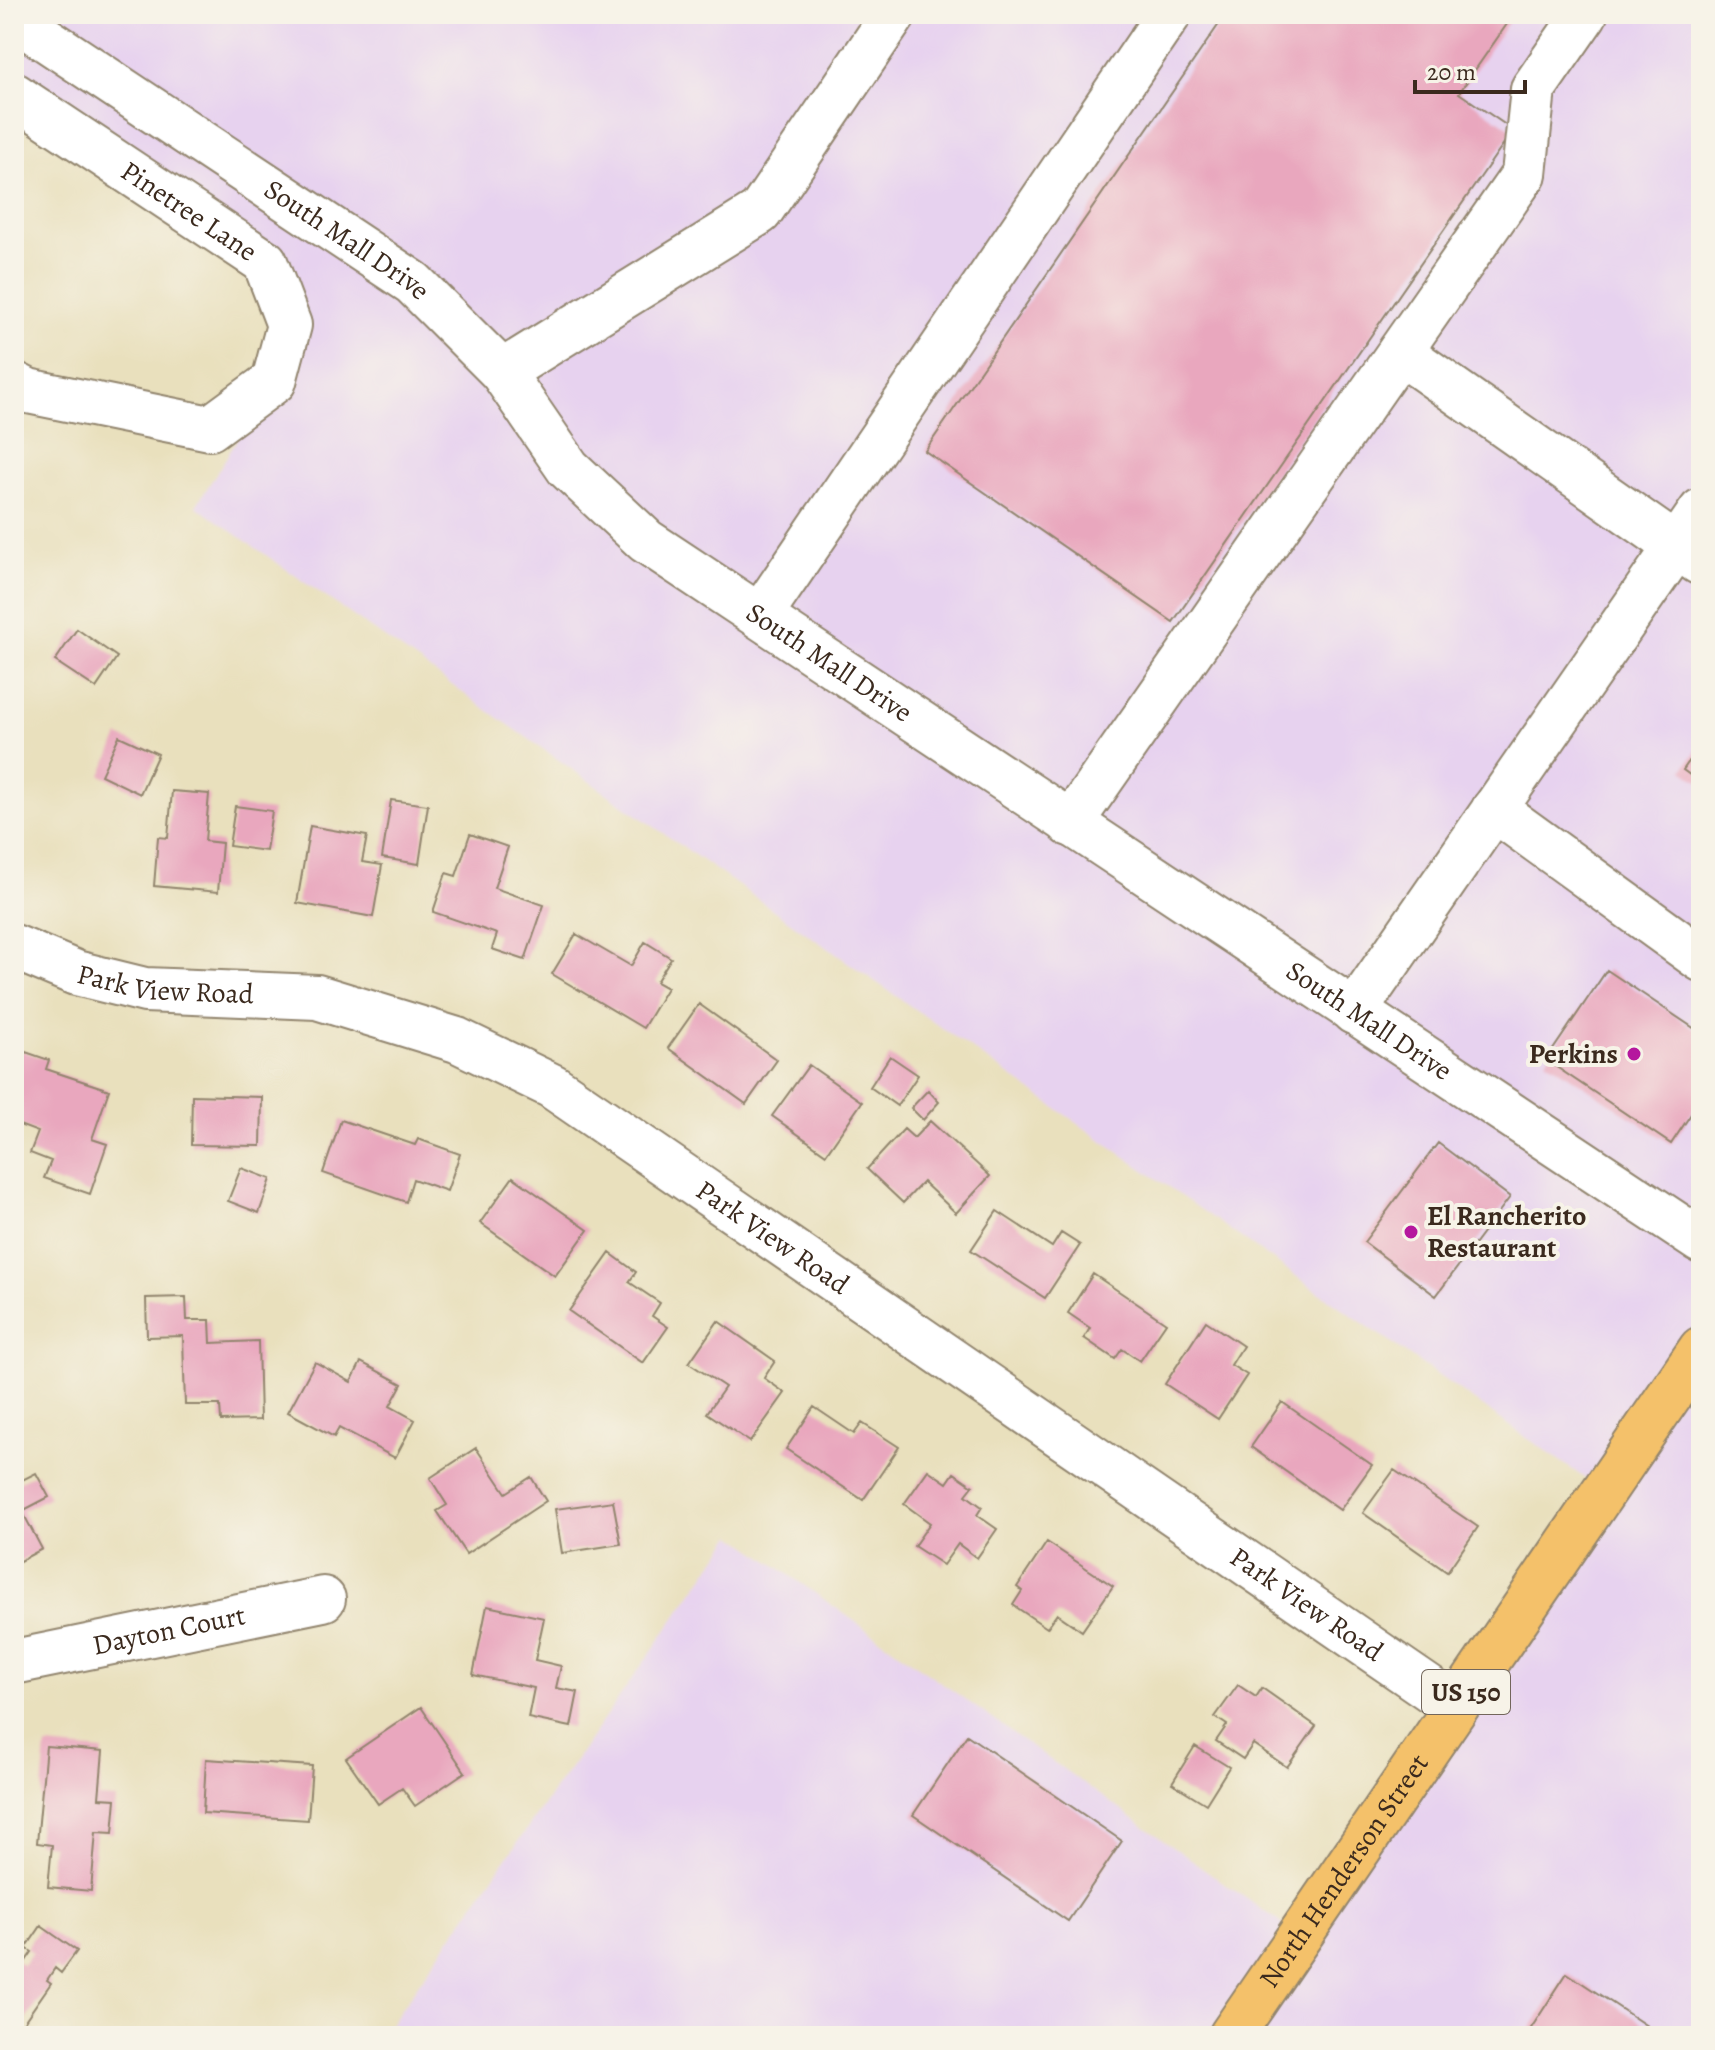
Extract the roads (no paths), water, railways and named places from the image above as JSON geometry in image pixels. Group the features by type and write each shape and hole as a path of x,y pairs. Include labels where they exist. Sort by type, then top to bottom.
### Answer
{"main road":[{"name":"North Henderson Street","path":"1231,2036 1701,1349"}],"street":[{"path":"502,372 760,212 894,14"},
{"path":"760,616 1169,14"},
{"path":"1070,824 1524,174 1533,89 1585,14"},
{"name":"South Mall Drive","path":"14,18 413,283 502,372 568,468 646,541 1701,1241"},
{"name":"Pinetree Lane","path":"14,95 265,262 289,325 274,381 210,428 28,391 14,384"},
{"path":"1354,1012 1494,809 1693,540 1400,352"},
{"path":"1494,809 1701,959"},
{"name":"Park View Road","path":"14,947 76,973 145,990 317,997 457,1040 552,1086 1456,1707"},
{"name":"Dayton Court","path":"14,1662 323,1599"}],"place":[{"name":"Perkins","path":"1634,1054"},
{"name":"El Rancherito Restaurant","path":"1411,1232"}]}
